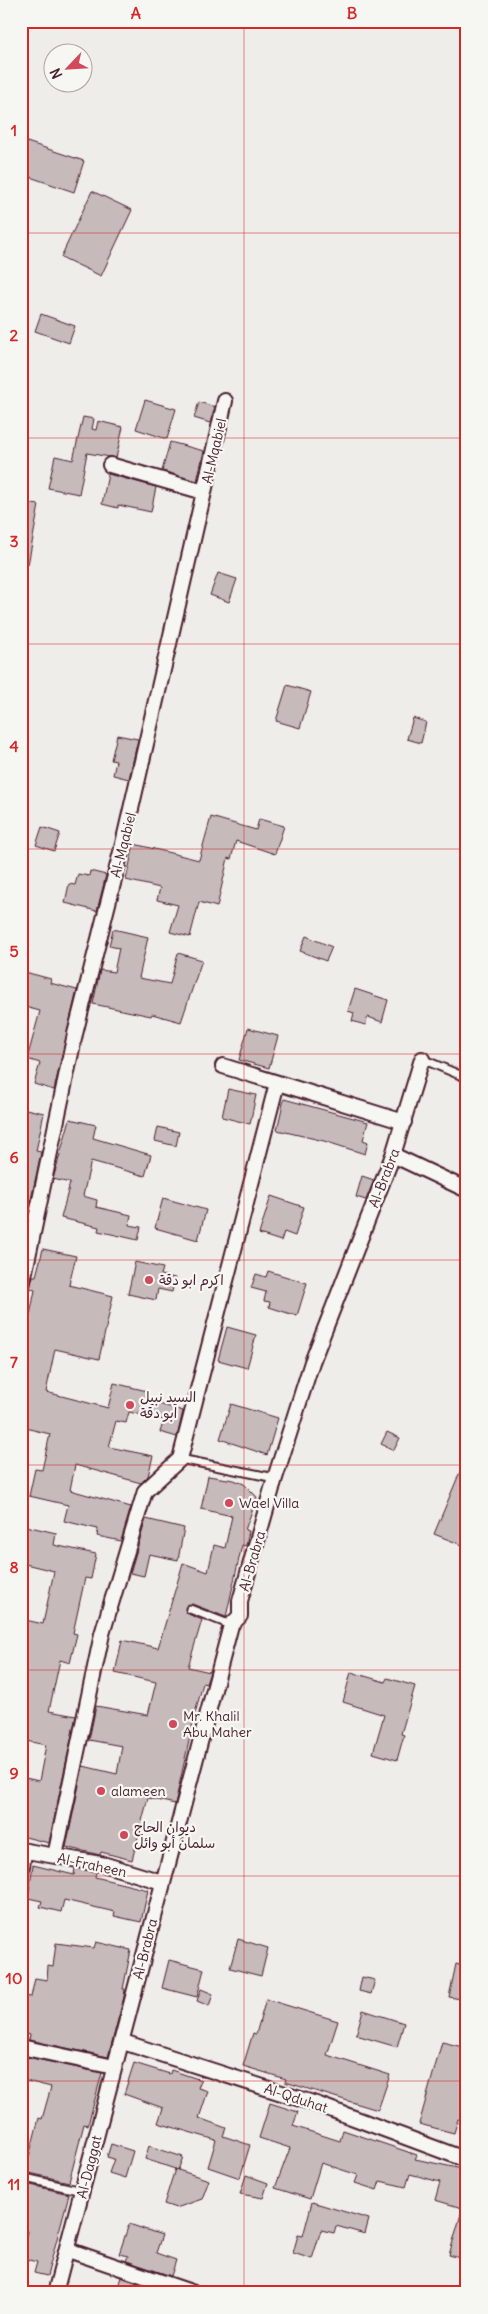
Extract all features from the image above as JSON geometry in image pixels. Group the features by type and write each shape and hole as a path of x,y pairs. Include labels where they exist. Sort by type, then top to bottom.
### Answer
{"street":[{"name":"Al-Mqabiel","path":"21,1290 75,1034 122,848 225,401"},
{"path":"110,465 204,492"},
{"name":"Al-Brabra","path":"122,2042 162,1882 231,1625 240,1616 240,1601 275,1478 312,1362 393,1155 422,1060"},
{"path":"224,1066 404,1122"},
{"path":"55,1856 102,1634 145,1490 180,1459 276,1083"},
{"path":"393,1155 467,1190"},
{"name":"Al-Fraheen","path":"25,1850 106,1865 162,1882"},
{"name":"Al-Daggat","path":"55,2293 122,2042"},
{"name":"Al-Qduhat","path":"122,2042 319,2105 467,2160"},
{"path":"21,2047 114,2068"},
{"path":"68,2250 194,2293"}],"lane":[{"path":"422,1060 467,1078"},
{"path":"180,1459 275,1478"},
{"path":"190,1609 231,1625"},
{"path":"21,1895 25,1850"},
{"path":"21,2177 82,2191"}],"building":[{"path":"27,142 84,161 74,192 21,174 21,159"},
{"path":"92,191 132,210 101,276 61,257"},
{"path":"41,314 75,326 69,343 35,331"},
{"path":"145,400 176,409 167,439 136,429"},
{"path":"199,402 215,407 210,423 194,418"},
{"path":"83,417 94,419 92,429 96,430 98,421 123,427 116,458 87,453 79,494 48,488 55,456 73,460"},
{"path":"170,442 204,451 197,481 162,471"},
{"path":"108,474 156,487 151,512 118,505 118,508 102,504"},
{"path":"21,502 39,505 28,565 21,565"},
{"path":"218,573 237,579 229,602 210,595"},
{"path":"287,685 311,692 300,728 276,721"},
{"path":"413,718 426,722 421,743 407,739"},
{"path":"117,735 138,739 129,779 113,775 116,761 111,760"},
{"path":"211,817 256,830 259,819 284,826 275,854 236,841 231,859 228,858 217,907 199,902 190,937 170,932 178,905 157,900 160,888 126,880 134,844 199,860"},
{"path":"42,827 60,833 54,851 36,845"},
{"path":"90,871 106,875 97,911 65,903 69,884 75,885 78,874 89,876"},
{"path":"113,929 148,937 139,978 170,984 178,953 202,960 181,1022 152,1014 151,1016 93,1004 100,970 114,972 119,948 109,946"},
{"path":"306,936 332,947 326,961 300,951"},
{"path":"21,971 51,979 50,983 77,990 54,1090 34,1084 40,1063 27,1059 40,1011 21,1006"},
{"path":"355,989 388,1000 382,1022 368,1017 365,1025 352,1021 354,1013 348,1011"},
{"path":"248,1028 278,1036 269,1068 239,1060"},
{"path":"228,1089 256,1095 250,1124 222,1117"},
{"path":"284,1099 368,1122 363,1140 368,1142 365,1154 324,1141 277,1130"},
{"path":"21,1108 44,1113 36,1151 41,1152 26,1224 21,1223"},
{"path":"70,1119 96,1125 93,1138 151,1155 145,1176 91,1161 83,1196 97,1200 96,1207 131,1215 129,1225 141,1227 138,1240 98,1231 99,1227 61,1218 70,1183 53,1179"},
{"path":"158,1127 179,1132 176,1146 155,1141"},
{"path":"362,1176 374,1180 366,1200 356,1197"},
{"path":"271,1196 304,1207 295,1236 284,1232 281,1241 259,1234"},
{"path":"163,1198 206,1210 198,1240 155,1228"},
{"path":"43,1249 76,1256 69,1285 113,1296 99,1359 55,1349 46,1392 108,1408 114,1383 147,1391 145,1400 183,1411 177,1437 160,1432 164,1420 129,1412 126,1423 116,1421 109,1447 153,1456 148,1476 141,1483 75,1465 70,1490 131,1507 121,1541 97,1536 98,1529 64,1521 68,1505 29,1496 35,1469 42,1470 50,1434 21,1427 21,1356 26,1332 21,1331 21,1324 24,1314 30,1315 35,1290 30,1288 33,1276 36,1276"},
{"path":"135,1262 163,1268 161,1275 175,1278 172,1292 158,1289 156,1300 128,1294"},
{"path":"268,1271 307,1283 297,1316 269,1307 270,1302 264,1301 266,1292 251,1288 256,1274 266,1277"},
{"path":"227,1327 256,1335 247,1368 218,1360"},
{"path":"231,1404 278,1418 267,1455 220,1439"},
{"path":"387,1432 400,1438 394,1450 381,1444"},
{"path":"467,1455 467,1547 434,1534"},
{"path":"208,1476 234,1480 244,1484 257,1497 245,1530 249,1531 246,1546 242,1545 226,1617 192,1604 185,1608 188,1614 202,1620 188,1667 210,1672 206,1684 203,1683 175,1804 148,1798 132,1860 101,1852 100,1855 66,1847 83,1766 117,1774 122,1746 89,1740 96,1706 148,1715 156,1682 115,1673 122,1640 158,1648 183,1563 208,1572 214,1545 225,1548 232,1516 201,1509"},
{"path":"146,1519 184,1528 178,1560 149,1554 144,1576 130,1573"},
{"path":"26,1526 56,1533 54,1545 96,1554 91,1579 85,1578 73,1633 77,1634 70,1663 60,1660 49,1711 76,1716 49,1843 21,1836 21,1777 39,1781 46,1745 21,1740 21,1619 43,1624 54,1571 21,1563 21,1549"},
{"path":"351,1672 385,1682 387,1678 415,1686 401,1734 404,1735 397,1760 373,1753 384,1715 343,1702"},
{"path":"33,1865 74,1875 75,1868 96,1872 95,1877 148,1890 141,1922 114,1916 115,1912 64,1900 61,1912 40,1907 42,1901 28,1898"},
{"path":"238,1939 268,1948 261,1976 230,1968"},
{"path":"96,1942 131,1950 123,1989 125,1989 124,1997 108,2057 29,2040 30,2035 21,2033 21,1996 31,1997 35,1978 47,1980 48,1966 53,1967 56,1943 94,1948"},
{"path":"169,1960 204,1969 197,1997 162,1988"},
{"path":"456,1964 467,1967 467,2000 449,1997"},
{"path":"362,1977 375,1980 371,1994 359,1991"},
{"path":"201,1989 213,1994 209,2006 197,2001"},
{"path":"266,1999 338,2021 327,2055 390,2075 378,2110 285,2082 286,2079 243,2066 253,2033 256,2034"},
{"path":"363,2010 404,2023 397,2047 356,2035"},
{"path":"442,2042 467,2048 467,2121 458,2119 454,2133 419,2124"},
{"path":"27,2057 102,2073 88,2125 84,2124 69,2182 25,2172 39,2118 42,2119 51,2087 23,2080"},
{"path":"134,2063 170,2074 171,2070 201,2080 198,2088 208,2091 199,2118 226,2128 223,2136 250,2145 240,2178 208,2167 216,2140 158,2123 163,2108 124,2094"},
{"path":"270,2103 298,2112 293,2126 340,2141 343,2130 417,2155 415,2159 467,2170 467,2192 462,2208 435,2200 440,2182 410,2174 406,2187 380,2181 377,2190 355,2183 358,2175 321,2163 310,2199 275,2188 290,2148 259,2138"},
{"path":"111,2144 133,2151 125,2178 109,2173 114,2159 107,2157"},
{"path":"149,2146 183,2157 178,2170 145,2159"},
{"path":"175,2169 209,2180 202,2199 176,2208 164,2204"},
{"path":"246,2175 268,2183 263,2198 240,2194"},
{"path":"22,2183 69,2194 47,2276 34,2273 37,2262 21,2258 27,2231 21,2230 26,2208 21,2207"},
{"path":"312,2202 369,2219 365,2234 336,2226 334,2233 321,2230 312,2259 293,2253 298,2235 303,2236"},
{"path":"463,2207 467,2207 467,2260 449,2255"},
{"path":"129,2224 162,2235 156,2253 176,2260 171,2276 126,2261 128,2256 119,2254"},
{"path":"121,2277 166,2293 116,2293"}],"place":[{"name":"اكرم ابو دقة","path":"149,1280"},
{"name":"السيد نبيل ابو دقة","path":"130,1405"},
{"name":"Wael Villa","path":"229,1503"},
{"name":"Mr. Khalil Abu Maher","path":"173,1724"},
{"name":"alameen","path":"101,1791"},
{"name":"ديوان الحاج سلمان أبو وائل","path":"124,1835"}]}
